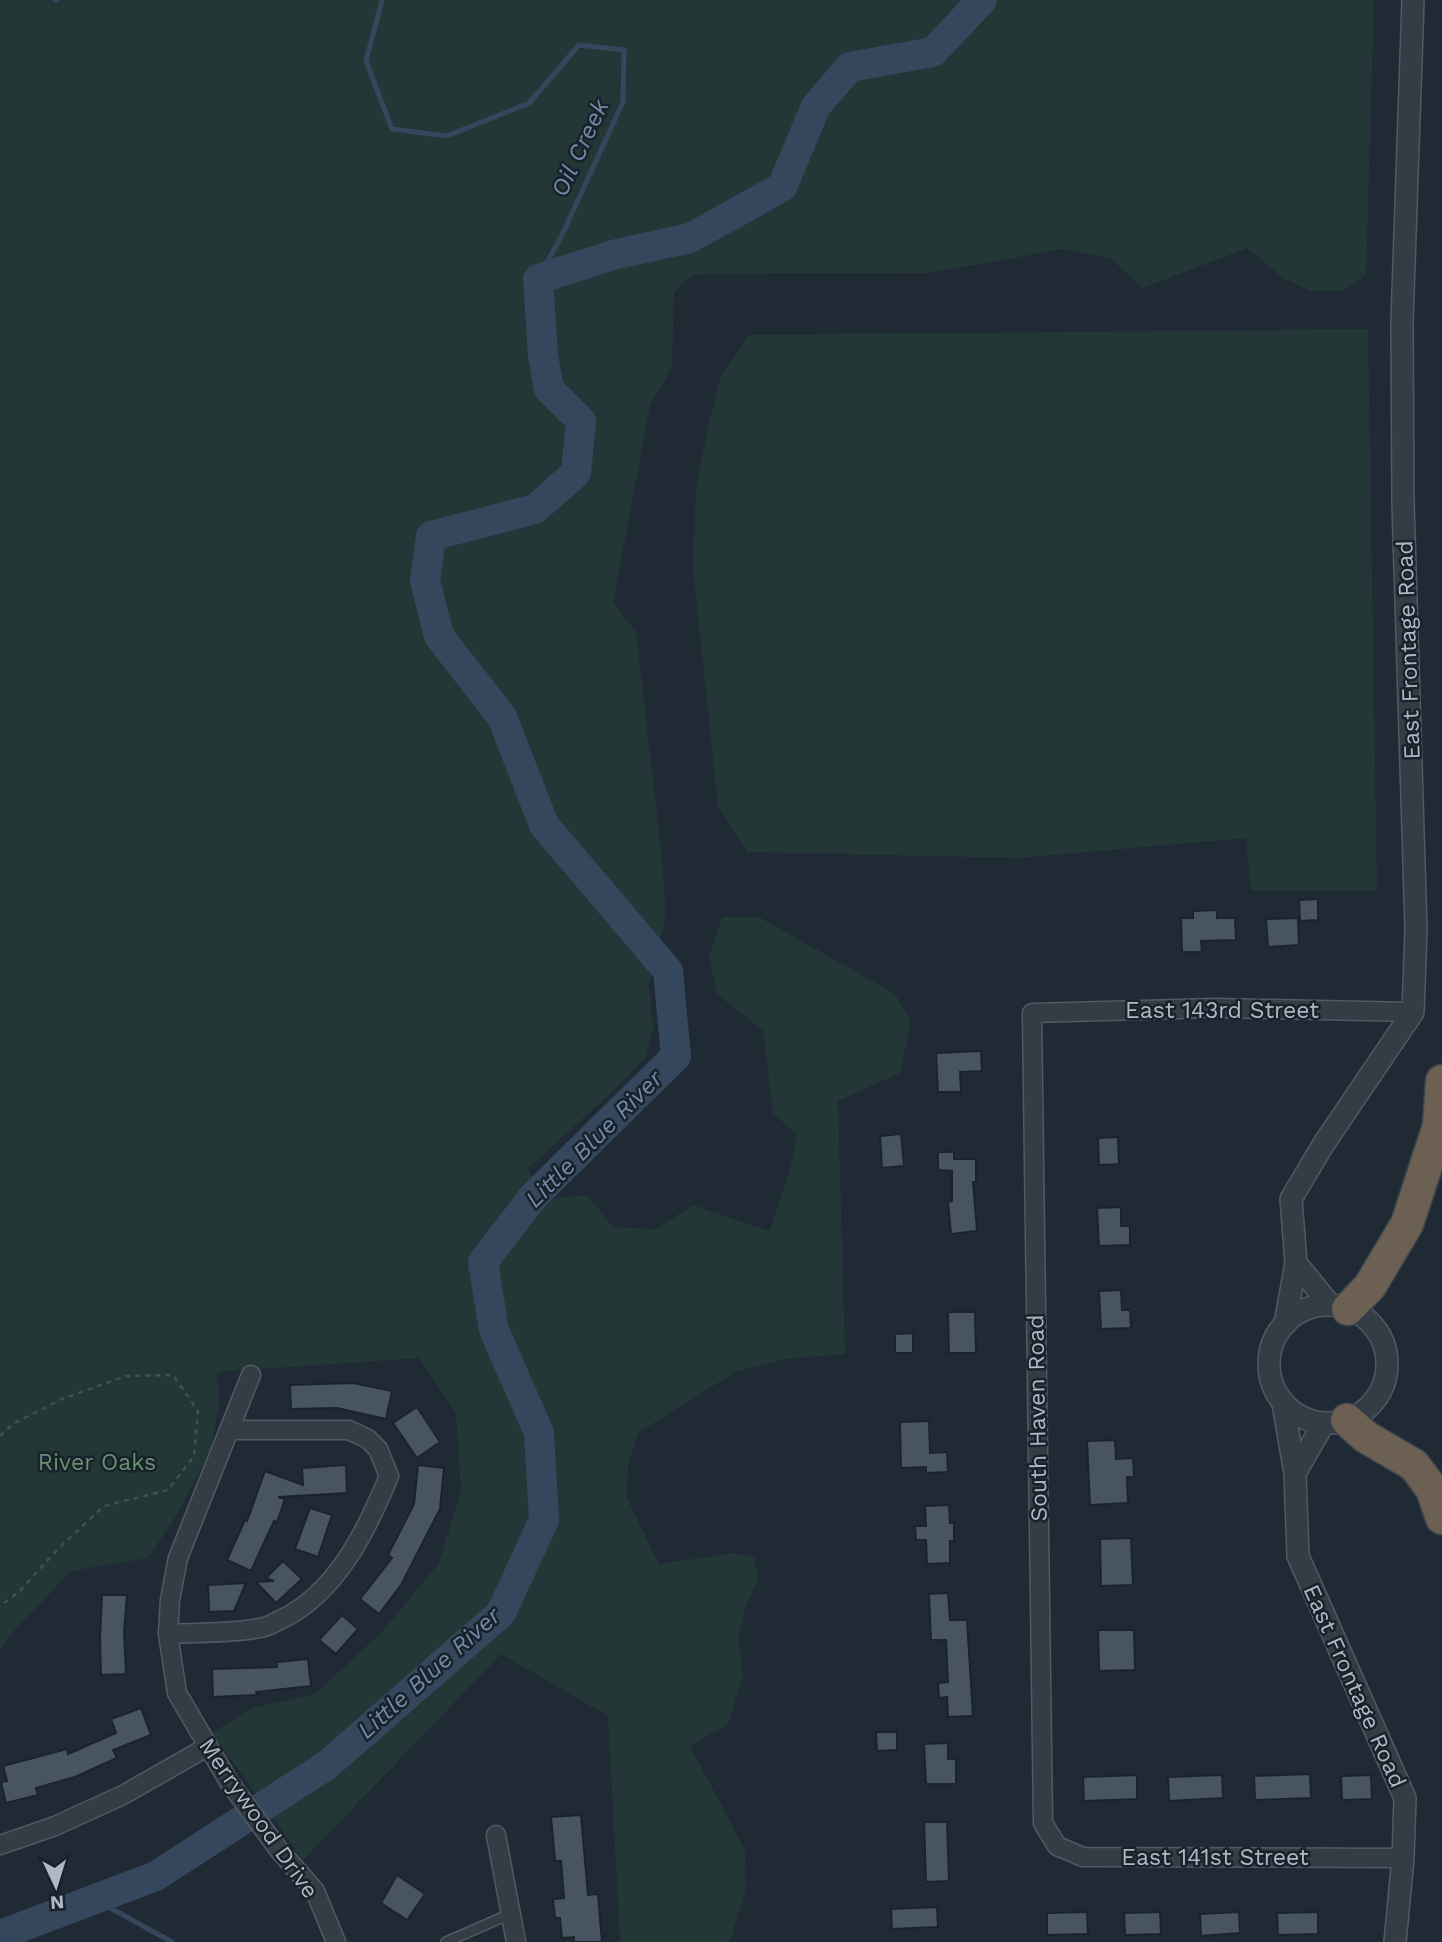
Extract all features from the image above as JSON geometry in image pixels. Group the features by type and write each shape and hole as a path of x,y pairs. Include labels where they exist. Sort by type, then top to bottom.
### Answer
{"highway":[{"path":"1339,1307 1370,1286 1407,1224 1439,1126 1442,1081"},
{"path":"1336,1422 1414,1465 1432,1489 1442,1518"}],"street":[{"name":"East Frontage Road","path":"1413,0 1402,322 1403,503 1416,929 1413,1012"},
{"name":"East 143rd Street","path":"1032,1013 1215,1008 1413,1012"},
{"path":"1285,1324 1296,1263 1291,1199 1323,1145 1413,1012"},
{"name":"South Haven Road","path":"1032,1013 1043,1823"},
{"path":"1296,1263 1339,1307 1365,1318 1378,1332 1386,1349 1388,1369 1383,1387 1373,1404 1357,1416 1336,1422 1299,1417 1283,1404 1273,1387 1268,1368 1271,1348 1279,1329 1293,1316 1310,1308 1339,1307"},
{"name":"Merrywood Drive","path":"251,1375 178,1558 170,1600 168,1634 177,1693 229,1782 279,1850 315,1891 336,1942"},
{"name":"East Frontage Road","path":"1283,1404 1294,1473 1298,1556 1405,1798 1403,1858 1395,1942"},
{"path":"1294,1473 1336,1422"},
{"path":"168,1634 262,1628 298,1611 328,1582 353,1550 373,1515 388,1476 378,1449 368,1439 349,1430 229,1430"},
{"path":"0,1845 54,1826 123,1795 207,1747"},
{"name":"East 141st Street","path":"1043,1823 1057,1846 1083,1857 1403,1858"},
{"path":"496,1835 516,1942"}],"lane":[{"path":"446,1942 510,1914"}],"path":[{"path":"0,1436 13,1424 62,1399 126,1376 173,1375 198,1411 194,1456 168,1490 104,1506 56,1551 19,1592 0,1606"}],"green space":[{"name":"River Oaks","path":"0,0 1374,0 1366,275 1343,291 1310,291 1283,278 1247,248 1143,288 1110,258 1063,249 930,273 694,274 674,292 672,367 650,406 613,603 636,632 662,858 666,915 649,985 653,1028 646,1057 612,1092 527,1169 550,1199 587,1195 613,1227 656,1229 693,1205 769,1231 790,1170 797,1135 773,1113 763,1031 717,994 709,958 722,917 759,917 895,994 911,1021 900,1073 838,1101 845,1354 786,1359 737,1371 638,1433 628,1464 627,1498 659,1564 734,1553 754,1557 758,1579 745,1609 738,1637 743,1676 728,1724 690,1746 745,1850 746,1888 728,1942 620,1942 608,1716 501,1654 303,1860 212,1733 252,1708 315,1694 381,1633 439,1563 461,1491 456,1413 419,1358 217,1372 219,1405 211,1450 178,1513 148,1558 71,1571 13,1632 0,1650"},
{"path":"1368,329 1377,890 1251,890 1246,838 1018,858 747,852 718,806 693,568 696,489 707,431 721,376 749,335"}],"building":[{"path":"1318,899 1318,920 1300,921 1299,900"},
{"path":"1217,910 1217,918 1235,918 1236,940 1201,941 1202,952 1182,952 1181,918 1193,918 1193,911"},
{"path":"1298,918 1299,945 1268,947 1266,919"},
{"path":"981,1051 982,1071 960,1072 961,1092 938,1092 936,1053"},
{"path":"901,1134 904,1166 882,1168 880,1136"},
{"path":"1118,1137 1119,1164 1099,1165 1098,1138"},
{"path":"938,1152 954,1152 954,1159 976,1159 976,1182 973,1182 977,1231 951,1234 948,1202 952,1201 952,1171 938,1170"},
{"path":"1121,1207 1121,1226 1130,1226 1130,1245 1099,1246 1097,1208"},
{"path":"1121,1290 1122,1310 1130,1310 1131,1328 1101,1329 1099,1291"},
{"path":"948,1312 975,1312 976,1353 949,1353"},
{"path":"913,1333 913,1353 895,1353 895,1334"},
{"path":"353,1383 392,1391 386,1419 337,1408 291,1409 290,1385"},
{"path":"417,1407 440,1442 417,1458 393,1423"},
{"path":"929,1421 930,1453 947,1452 948,1472 926,1473 926,1467 901,1468 900,1422"},
{"path":"1115,1440 1116,1459 1133,1458 1134,1477 1127,1477 1128,1503 1090,1505 1087,1441"},
{"path":"346,1465 347,1493 278,1497 285,1499 277,1522 274,1521 251,1571 227,1560 245,1520 247,1521 265,1471 303,1485 302,1468"},
{"path":"418,1465 444,1468 440,1509 401,1585 379,1614 360,1599 392,1558 388,1555 414,1504"},
{"path":"949,1505 950,1523 954,1523 954,1541 950,1541 950,1563 927,1564 926,1540 916,1540 915,1526 926,1526 925,1506"},
{"path":"310,1508 332,1515 318,1557 295,1549"},
{"path":"1131,1538 1133,1585 1101,1586 1100,1539"},
{"path":"283,1561 302,1579 276,1603 256,1582 274,1581 266,1578"},
{"path":"246,1583 234,1611 209,1612 208,1585"},
{"path":"948,1593 950,1620 967,1620 973,1716 948,1717 947,1697 939,1698 938,1683 948,1682 946,1640 931,1640 929,1594"},
{"path":"102,1595 127,1595 124,1631 126,1674 101,1675"},
{"path":"342,1615 358,1629 336,1654 319,1640"},
{"path":"1098,1630 1134,1630 1135,1670 1099,1671"},
{"path":"308,1659 311,1686 256,1692 257,1695 213,1697 212,1669 277,1667 277,1662"},
{"path":"141,1708 151,1735 113,1750 117,1758 75,1777 36,1788 38,1795 6,1803 1,1782 7,1781 3,1766 67,1749 68,1754 116,1733 111,1719"},
{"path":"876,1732 897,1732 897,1750 877,1751"},
{"path":"948,1743 948,1759 956,1759 956,1784 926,1784 924,1744"},
{"path":"1310,1774 1311,1798 1255,1800 1254,1776"},
{"path":"1137,1775 1137,1799 1084,1801 1083,1777"},
{"path":"1222,1775 1223,1798 1169,1801 1168,1777"},
{"path":"1371,1775 1372,1799 1342,1800 1341,1776"},
{"path":"581,1815 588,1895 598,1894 602,1942 574,1942 574,1937 562,1938 560,1918 555,1918 553,1899 564,1898 561,1861 555,1861 551,1817"},
{"path":"924,1822 947,1822 949,1881 926,1882"},
{"path":"397,1875 425,1894 407,1920 381,1903"},
{"path":"937,1907 938,1927 892,1929 891,1909"},
{"path":"1087,1912 1088,1934 1047,1935 1047,1913"},
{"path":"1160,1912 1161,1934 1125,1935 1124,1913"},
{"path":"1239,1912 1240,1933 1201,1936 1200,1914"},
{"path":"1318,1912 1318,1934 1278,1935 1277,1913"}],"waterway":[{"name":"Oil Creek","path":"382,0 366,61 392,129 447,136 529,103 579,45 624,50 623,102 562,235 538,279"},
{"name":"Little Blue River","path":"0,1935 156,1876 327,1765 501,1613 544,1520 539,1433 494,1330 483,1262 533,1197 676,1056 668,971 544,825 502,717 439,636 425,581 431,536 535,509 576,473 581,421 549,389 543,355 538,279 613,255 690,238 782,187 816,106 850,67 933,52 982,0"},
{"path":"94,1899 172,1942"}]}
